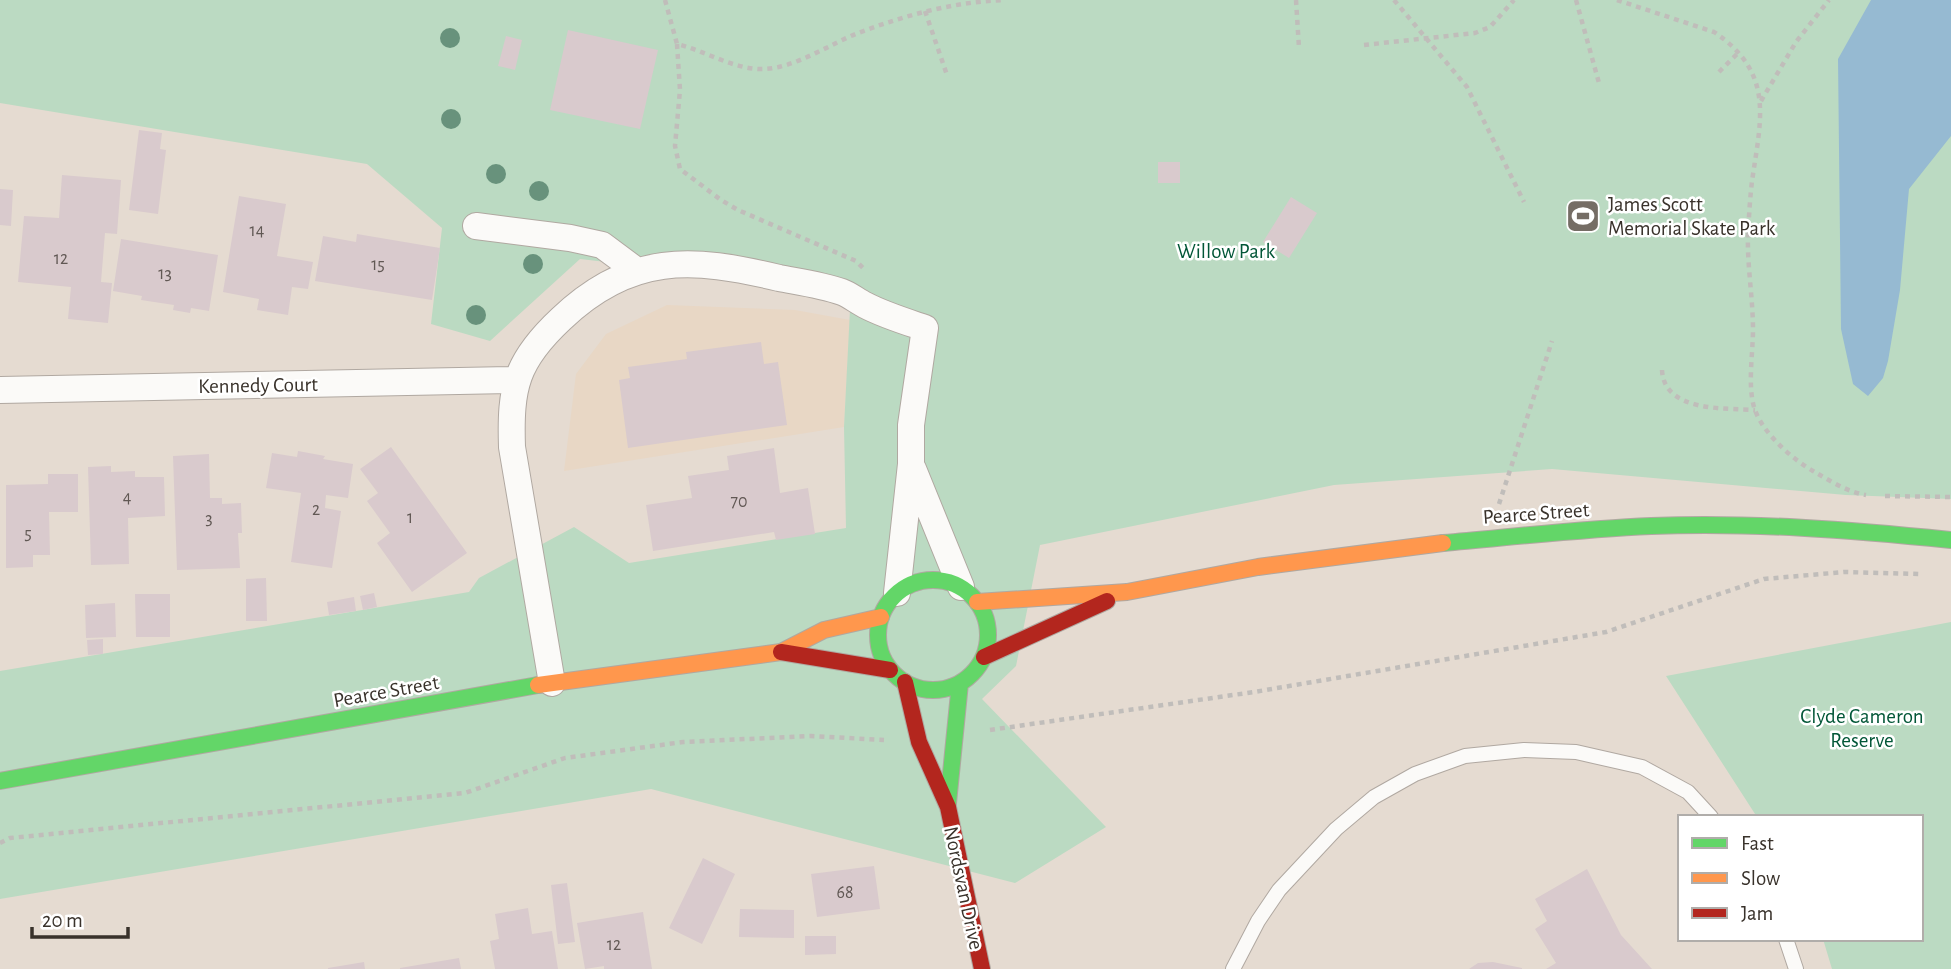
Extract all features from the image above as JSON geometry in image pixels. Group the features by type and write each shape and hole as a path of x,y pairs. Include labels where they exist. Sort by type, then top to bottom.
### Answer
{"main road":[{"name":"Pearce Street","path":"969,595 1127,592 1258,567 1487,538 1652,526 1756,526 1951,540"},
{"path":"945,580 969,595 983,610 988,626 984,657 975,671 950,688 934,690 905,682 890,670 881,653 878,635 881,617 887,604 897,593 911,584 945,580"},
{"name":"Pearce Street","path":"984,657 1127,592"},
{"name":"Pearce Street","path":"781,652 824,630 881,617"},
{"name":"Pearce Street","path":"0,781 552,683 781,652 890,670"},
{"name":"Nordsvan Drive","path":"905,682 919,741 948,807 982,969"},
{"name":"Nordsvan Drive","path":"948,807 960,683"}],"street":[{"path":"476,226 570,238 602,245 637,271"},
{"path":"552,683 512,447 511,415 515,380 527,358 549,330 581,300 616,278 650,267 682,263 741,269 843,292 863,304 925,328 911,425 911,464 897,593"},
{"name":"Kennedy Court","path":"0,390 515,380"},
{"path":"911,464 969,595"}],"lane":[{"path":"1233,969 1258,920 1279,890 1336,830 1374,797 1415,774 1465,756 1524,750 1576,752 1642,768 1688,792 1709,815"},
{"path":"1787,941 1796,969"}],"path":[{"path":"665,0 677,44 680,90 675,146 680,169 738,210 862,264 866,280 863,304"},
{"path":"677,44 741,66 762,69 779,67 859,33 925,11 951,4 1004,0"},
{"path":"1296,0 1298,48"},
{"path":"1394,0 1467,87 1524,202"},
{"path":"1364,45 1475,33 1490,27 1514,0"},
{"path":"1576,0 1599,83"},
{"path":"1617,0 1714,32 1728,41 1748,65 1756,81 1762,116 1752,181 1748,236 1755,410 1777,442 1790,455 1809,469 1848,490 1870,495"},
{"path":"1760,102 1796,43 1829,0"},
{"path":"925,11 947,75"},
{"path":"1719,72 1738,53"},
{"path":"1487,538 1515,461 1552,341"},
{"path":"1661,370 1666,387 1684,401 1705,407 1755,410"},
{"path":"1878,496 1951,497"}],"shaded area":[{"path":"667,305 795,310 850,320 844,427 564,471 576,374 606,334"}],"green space":[{"name":"Willow Park","path":"0,0 1951,0 1951,499 1846,495 1552,469 1334,485 1040,545 1016,666 982,699 1106,827 1015,883 651,789 0,899 0,671 469,592 479,578 574,527 629,563 846,528 844,427 851,290 580,259 490,341 431,324 442,228 367,164 0,103"},
{"name":"Clyde Cameron Reserve","path":"1951,622 1951,969 1832,969 1824,941 1923,941 1923,815 1756,815 1666,676"}],"water":[{"path":"1871,0 1951,0 1951,136 1909,189 1900,290 1888,361 1883,378 1868,396 1853,384 1841,329 1838,59"}],"building":[{"path":"568,30 658,50 640,129 550,110"},
{"path":"506,36 522,40 515,70 498,66"},
{"path":"139,130 162,133 160,149 166,150 158,214 129,210"},
{"path":"1158,162 1180,162 1180,183 1158,183"},
{"path":"62,175 121,180 117,234 105,233 101,282 112,283 108,323 68,319 71,287 18,282 24,216 59,218"},
{"path":"0,189 13,190 11,226 0,225"},
{"path":"239,196 286,204 277,256 313,262 308,289 292,287 288,315 257,310 259,299 223,292"},
{"path":"1291,197 1317,213 1289,258 1263,242"},
{"path":"357,234 440,248 432,300 315,281 323,236 356,242"},
{"path":"121,239 218,255 209,311 191,308 190,313 173,310 174,305 141,300 142,296 113,291"},
{"path":"761,342 764,364 778,362 787,425 628,448 619,380 630,378 628,367 687,359 686,352"},
{"path":"391,447 467,553 412,592 377,543 390,533 367,501 378,493 360,469"},
{"path":"774,448 780,493 808,488 815,534 776,540 774,532 653,551 646,505 692,498 688,476 729,470 727,456"},
{"path":"298,451 353,464 348,498 326,495 325,508 341,511 332,568 291,562 301,493 266,488 272,453 297,457"},
{"path":"209,454 210,498 222,498 222,504 241,503 242,533 238,533 240,568 177,570 173,456"},
{"path":"111,466 111,472 135,471 135,477 164,477 165,516 128,518 129,564 91,565 88,467"},
{"path":"48,474 78,474 78,512 49,512 50,555 33,555 33,567 6,568 6,485 48,484"},
{"path":"266,578 267,621 246,621 246,579"},
{"path":"374,593 377,607 363,610 360,596"},
{"path":"135,594 170,594 170,637 136,637"},
{"path":"354,597 356,611 329,615 327,602"},
{"path":"115,603 116,637 86,638 85,605"},
{"path":"103,639 103,654 88,655 87,640"},
{"path":"703,858 735,874 702,944 669,928"},
{"path":"874,866 880,909 817,917 811,874"},
{"path":"1587,869 1621,935 1652,969 1546,969 1556,963 1535,929 1547,921 1535,899"},
{"path":"567,883 575,942 558,944 551,885"},
{"path":"528,908 532,934 552,931 558,969 495,969 490,941 499,939 495,914"},
{"path":"740,909 794,910 794,938 739,937"},
{"path":"643,912 652,969 604,969 604,966 585,969 577,923"},
{"path":"805,936 836,936 836,954 805,955"},
{"path":"459,958 461,969 400,969 400,968"},
{"path":"364,962 365,969 328,969 328,968"},
{"path":"1493,962 1522,969 1469,969 1478,963"}],"traffic: fast":[{"path":"1443,543 1599,529 1689,525 1801,528 1951,540"},
{"path":"933,580 954,584 972,596 984,614 988,635 984,656 972,674 954,686 933,690 912,686 894,674 882,656 878,635 882,614 894,596 912,584 933,580"},
{"path":"948,803 960,683"},
{"path":"0,781 538,685"}],"traffic: slow":[{"path":"977,602 1127,592 1258,567 1443,543"},
{"path":"538,685 781,652 824,630 881,617"}],"traffic: jam":[{"path":"984,657 1107,601"},
{"path":"781,652 890,670"},
{"path":"905,682 919,742 948,807 982,969"}],"place":[{"name":"James Scott Memorial Skate Park","path":"1583,216"}]}
